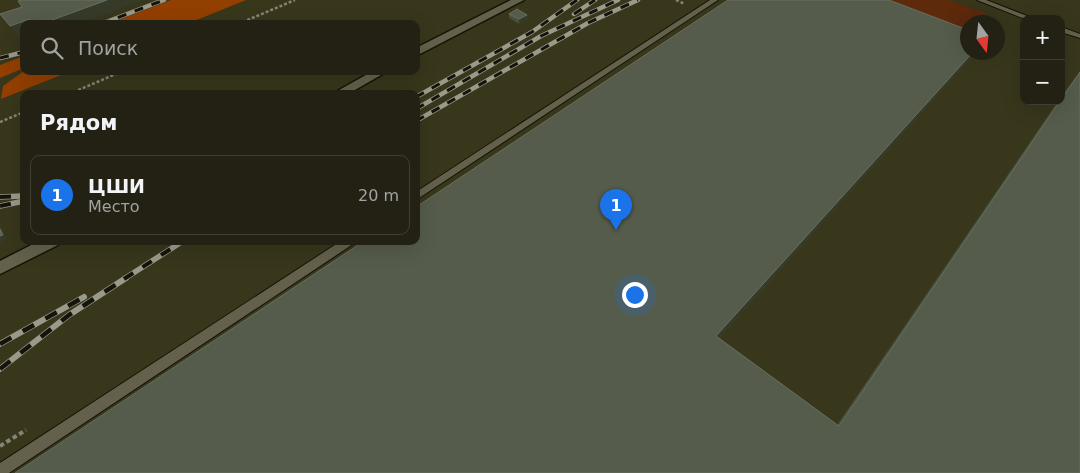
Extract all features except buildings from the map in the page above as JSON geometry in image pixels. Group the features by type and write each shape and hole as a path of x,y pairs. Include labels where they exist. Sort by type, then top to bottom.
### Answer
{"street":[{"path":"420,51 519,0"},
{"path":"346,90 374,75"},
{"path":"0,268 45,245"}],"lane":[{"path":"420,194 715,0"},
{"path":"980,0 1021,15"},
{"path":"1065,30 1080,36"},
{"path":"0,471 343,245"}],"path":[{"path":"248,20 295,0"},
{"path":"78,90 114,75"},
{"path":"0,122 20,114"}],"shaded area":[{"path":"0,0 1080,0 1080,473 0,473"},
{"path":"171,0 246,0 197,20 118,20"},
{"path":"855,0 950,0 985,13 983,15 960,15 960,29"},
{"path":"20,58 20,70 0,78 0,65"},
{"path":"20,74 61,75 1,99 3,86"}],"railway":[{"path":"112,20 164,0"},
{"path":"420,95 532,32 577,0"},
{"path":"574,14 595,0"},
{"path":"420,107 541,36 618,0"},
{"path":"420,119 588,23 638,0"},
{"path":"0,58 20,53"},
{"path":"0,197 20,196"},
{"path":"0,206 20,202"},
{"path":"124,279 177,245"},
{"path":"0,369 69,315 126,278"},
{"path":"0,344 84,297"}],"place":[{"name":"ЦШИ","path":"616,230"}]}
